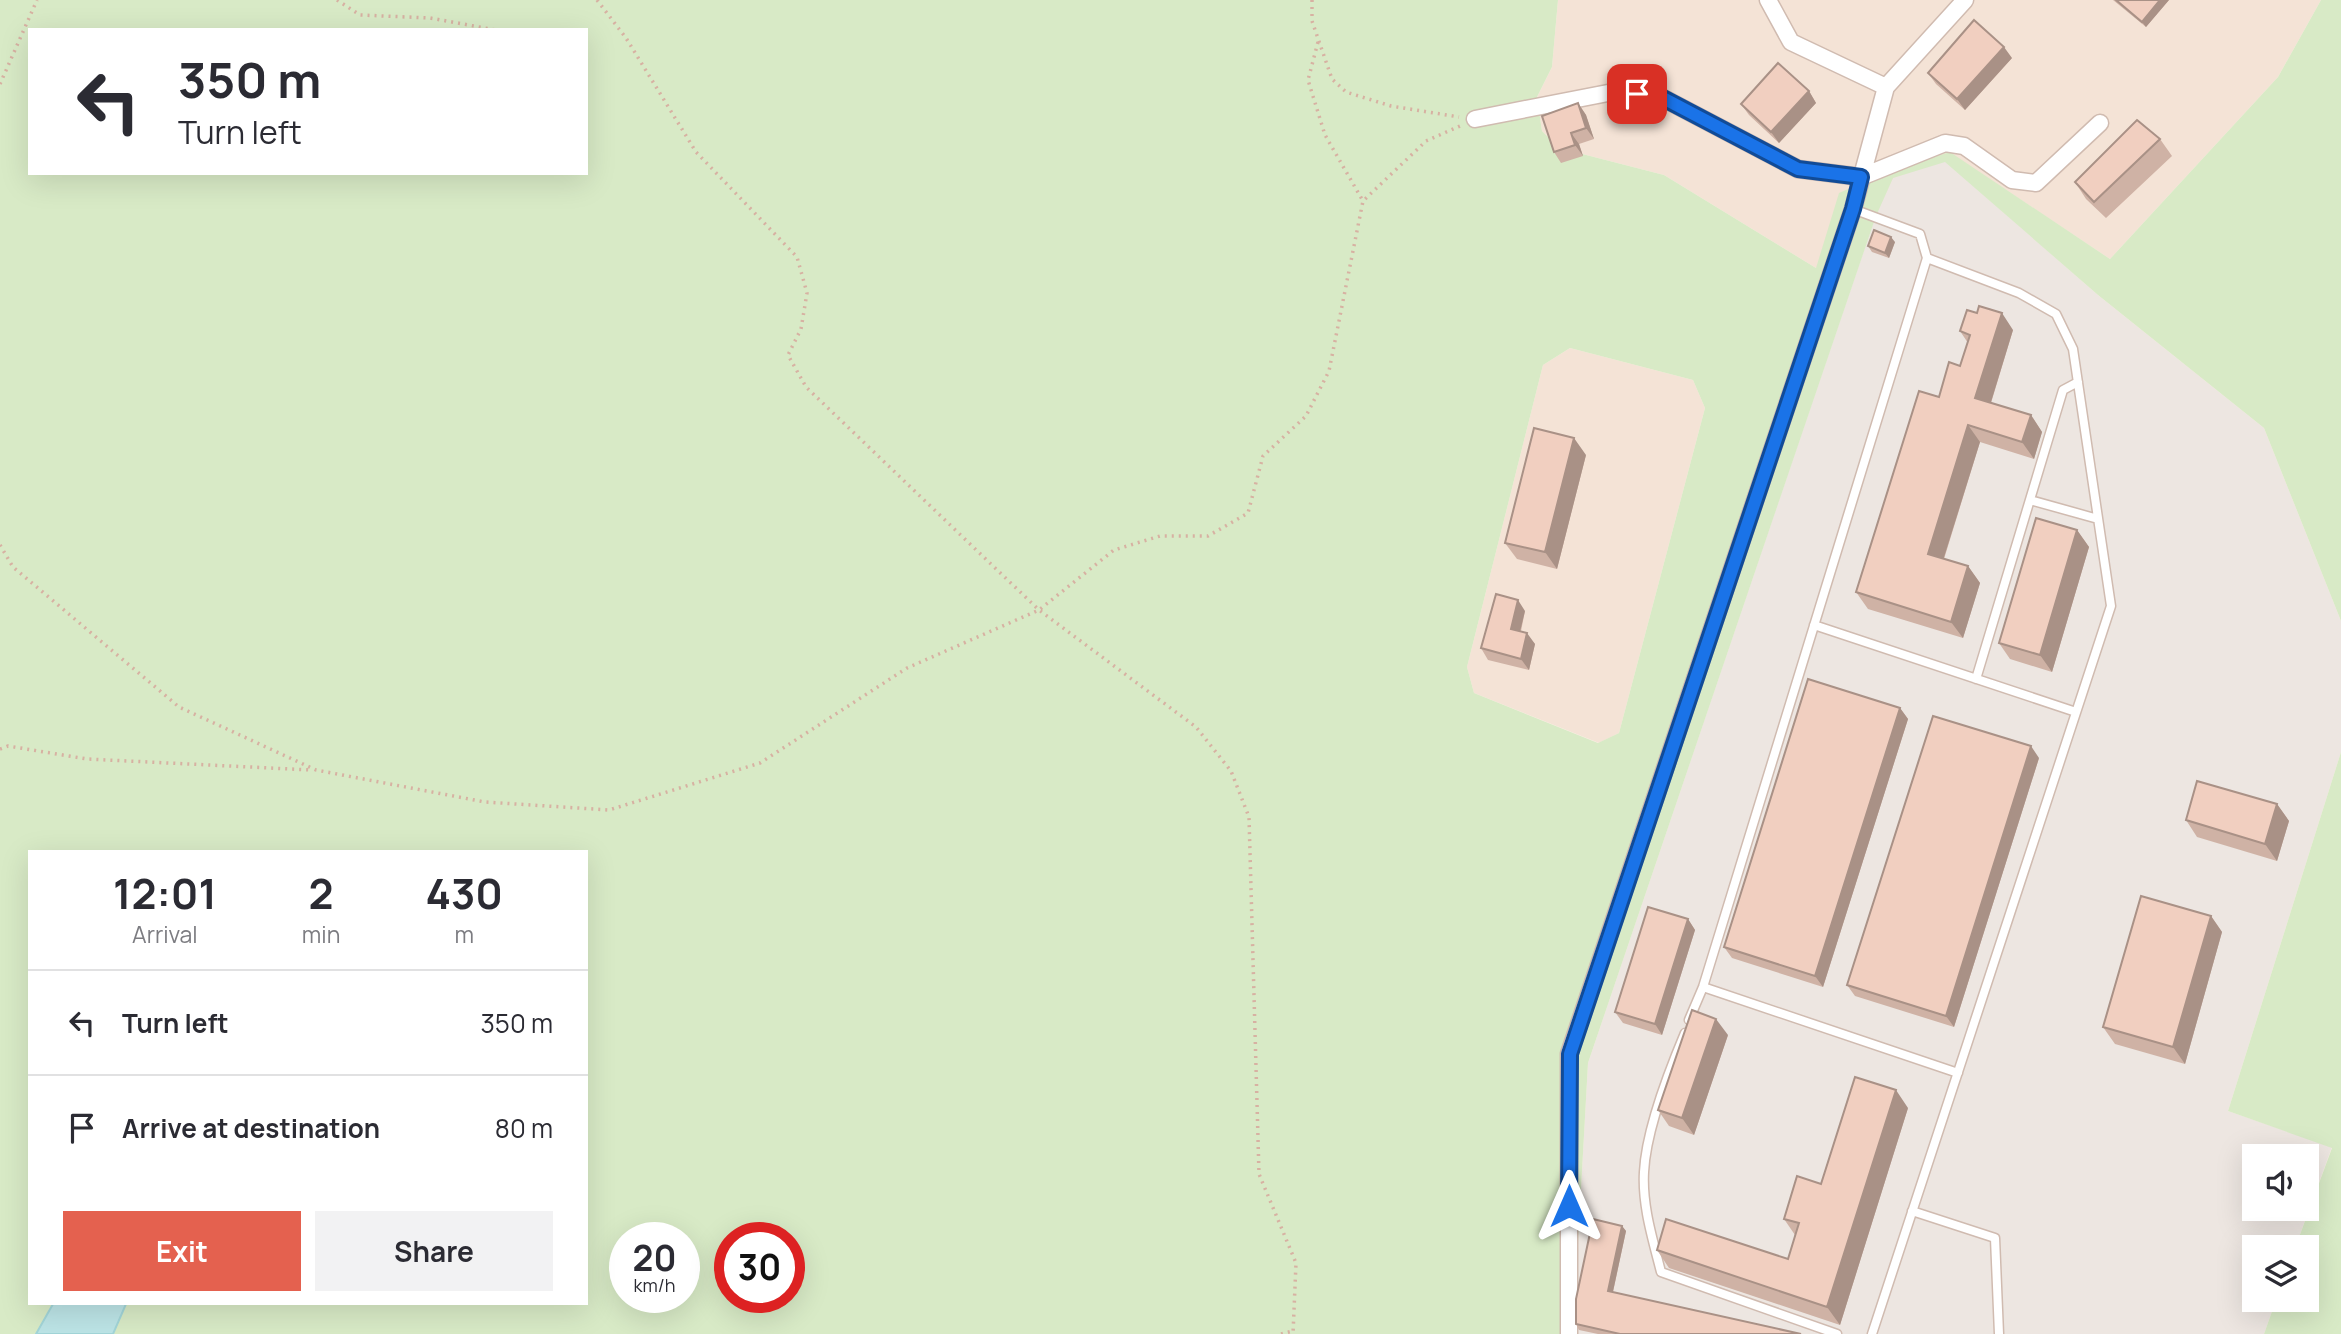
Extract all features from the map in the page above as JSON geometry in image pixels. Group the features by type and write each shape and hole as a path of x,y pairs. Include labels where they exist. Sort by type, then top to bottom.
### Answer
{"street":[{"path":"1768,0 1791,41 1886,87"},
{"path":"1569,1334 1570,1054 1853,209 1886,87 1965,0"},
{"path":"1475,119 1613,92 1661,97 1798,169 1861,177 1945,143 1964,146 2012,180 2036,183 2100,123"}],"lane":[{"path":"1837,1334 1661,1272 1648,1223 1644,1171 1663,1087 1703,987 1927,258 1920,234 1853,209"},
{"path":"1872,1334 2111,606 2073,349 2056,314 2019,293 1927,258"},
{"path":"1976,679 2063,390 2078,382"},
{"path":"2030,500 2098,519"},
{"path":"1814,625 2076,712"},
{"path":"1703,987 1958,1073"},
{"path":"1912,1211 1995,1238 1999,1334"}],"path":[{"path":"0,85 37,0"},
{"path":"337,0 360,15 430,18 485,28"},
{"path":"597,0 626,38 695,152 797,257 807,293 801,329 788,355 806,387 1040,610 1196,727 1231,771 1249,817 1259,1174 1296,1263 1293,1333 1281,1334"},
{"path":"1312,0 1312,21 1332,79 1346,92 1391,106 1475,119"},
{"path":"1318,40 1308,80 1325,135 1363,201"},
{"path":"0,749 8,746 87,759 316,770 485,802 609,810 760,763 907,668 1040,610 1114,551 1160,536 1208,536 1248,513 1263,456 1306,416 1329,371 1363,201 1426,141 1475,119"},
{"path":"0,545 13,567 178,707 316,770"}],"shaded area":[{"path":"1558,0 2321,0 2278,77 2110,259 1949,152 1816,268 1664,175 1559,148 1542,131 1537,97 1552,67"},
{"path":"1945,161 2098,295 2264,428 2341,621 2341,752 2228,1111 2332,1147 2319,1182 2319,1144 2242,1144 2242,1221 2305,1221 2300,1235 2242,1235 2242,1312 2272,1312 2264,1334 1573,1334 1588,1063 1876,215 1893,178"},
{"path":"1570,348 1693,380 1705,408 1619,733 1599,743 1474,693 1467,667 1543,365"}],"green space":[{"path":"0,0 1558,0 1552,67 1537,97 1542,131 1559,148 1664,175 1816,268 1839,193 1889,171 1950,152 2110,259 2278,77 2321,0 2341,0 2341,621 2264,428 2098,295 1945,162 1893,178 1876,216 1588,1063 1573,1334 113,1334 126,1305 588,1305 588,850 28,850 28,1305 52,1305 36,1334 0,1334","holes":["1570,348 1693,380 1705,408 1619,733 1598,743 1474,693 1467,667 1543,365"]},
{"path":"2341,752 2341,1334 2264,1334 2272,1312 2319,1312 2319,1235 2300,1235 2305,1221 2319,1221 2319,1183 2332,1148 2228,1111"}],"water":[{"path":"52,1305 126,1305 113,1334 36,1334"}],"building":[{"path":"2116,0 2160,0 2142,22"},
{"path":"1974,20 2004,47 1957,99 1928,73"},
{"path":"1778,63 1809,91 1771,132 1741,104"},
{"path":"1578,103 1586,128 1571,133 1575,145 1554,152 1542,116"},
{"path":"2137,120 2160,139 2094,202 2075,182"},
{"path":"1874,230 1891,237 1885,253 1868,246"},
{"path":"1979,306 2002,313 1975,398 2031,415 2022,442 1968,425 1928,554 1968,566 1951,622 1856,592 1919,391 1939,397 1949,362 1960,366 1970,335 1960,331 1967,310 1977,313"},
{"path":"1534,428 1574,438 1545,552 1505,543"},
{"path":"2036,518 2077,530 2040,655 1999,643"},
{"path":"1496,594 1518,600 1511,629 1527,633 1521,659 1481,648"},
{"path":"1808,679 1900,708 1815,976 1724,947"},
{"path":"1933,716 2031,746 1946,1016 1847,985"},
{"path":"2197,781 2277,804 2265,844 2186,820"},
{"path":"2141,896 2211,916 2173,1047 2103,1027"},
{"path":"1648,907 1688,919 1655,1024 1615,1012"},
{"path":"1692,1010 1716,1019 1682,1118 1658,1110"},
{"path":"1855,1077 1896,1090 1827,1307 1657,1250 1666,1219 1788,1259 1799,1223 1784,1219 1797,1176 1821,1184"},
{"path":"1593,1219 1622,1226 1608,1291 1801,1334 1620,1334 1576,1324 1576,1299"}],"route":[{"path":"1569,1206 1570,1054 1667,770 1853,209 1861,177 1798,169 1661,97 1637,94"}]}
